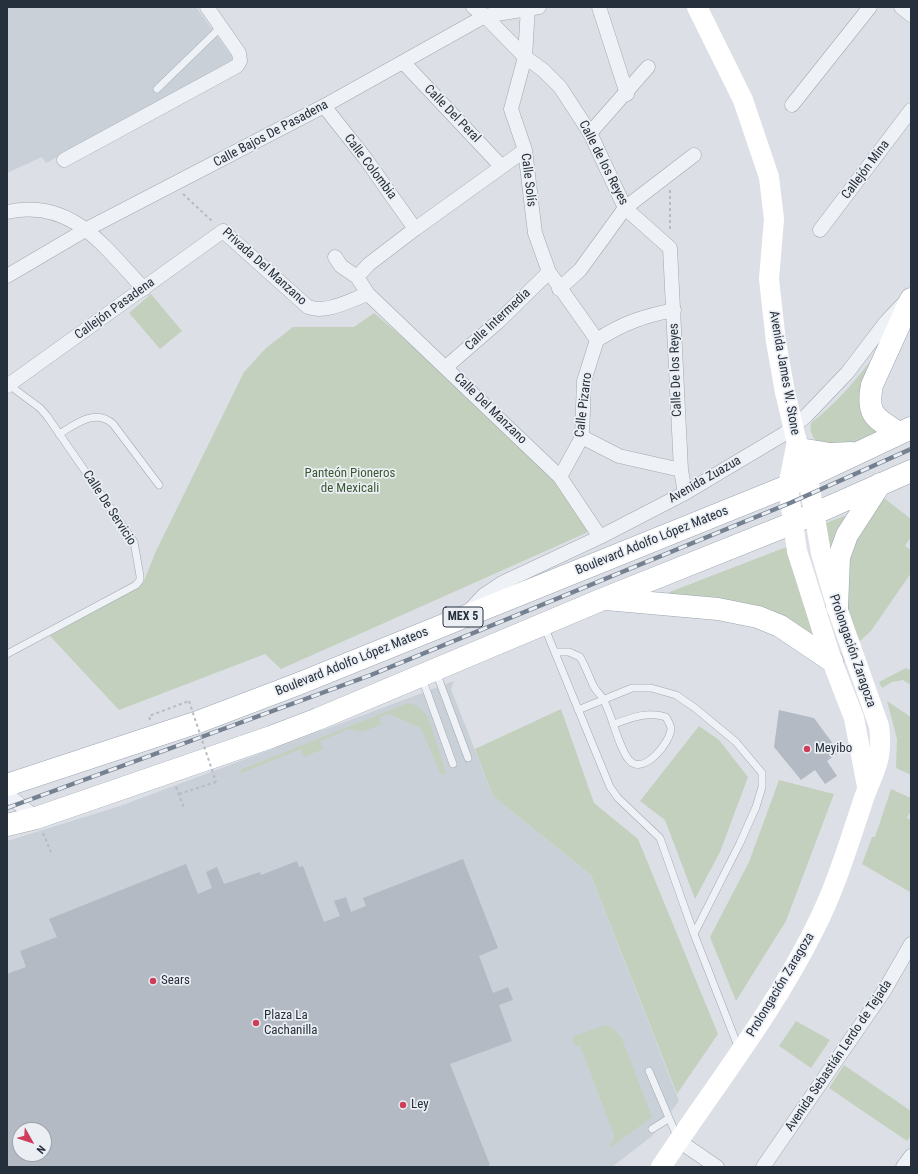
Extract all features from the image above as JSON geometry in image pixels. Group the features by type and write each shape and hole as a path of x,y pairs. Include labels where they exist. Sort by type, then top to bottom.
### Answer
{"main road":[{"name":"Avenida James W. Stone","path":"697,7 743,100 769,177 774,219 769,279 776,342 798,443 805,460 814,514"},
{"path":"905,430 881,421 871,411 869,400 872,385 911,299"},
{"name":"Boulevard Adolfo López Mateos","path":"7,785 198,722 298,684 788,486 905,430"},
{"name":"Avenida James W. Stone","path":"793,523 788,486 798,443"},
{"path":"798,443 830,454 857,453"},
{"path":"7,825 36,818 278,735 544,625 603,599 793,523 911,471"},
{"path":"837,608 840,557 848,534 880,484"},
{"name":"Prolongación Zaragoza","path":"661,1167 779,993 815,928 842,866 867,786 875,772 880,758 881,742 879,726 837,608 821,553 814,514"},
{"name":"Prolongación Zaragoza","path":"793,523 797,551 832,661 854,718 867,786"},
{"path":"603,599 718,609 758,617 780,626 832,661"}],"street":[{"path":"64,160 237,66 240,61 239,53 207,7"},
{"name":"Calle de los Reyes","path":"473,7 485,16 525,57 543,70 560,87 590,133 625,208 670,248"},
{"path":"599,7 626,94"},
{"path":"792,105 870,7"},
{"path":"901,7 911,15"},
{"name":"Calle Bajos De Pasadena","path":"7,276 87,229 324,106 485,16 532,8"},
{"name":"Calle Solís","path":"532,8 525,57 511,109 525,150 536,233 549,272 597,340"},
{"name":"Calle Del Peral","path":"403,62 501,166"},
{"path":"590,133 626,94 648,67"},
{"name":"Calle Colombia","path":"324,106 365,158 415,229"},
{"name":"Callejón Mina","path":"820,230 911,110"},
{"path":"357,277 370,264 415,229 525,150"},
{"path":"560,289 580,270 625,208 670,175 694,155"},
{"path":"7,212 36,209 56,212 87,229 144,289"},
{"name":"Callejón Pasadena","path":"8,385 223,231"},
{"name":"Privada Del Manzano","path":"223,231 308,307 316,310 325,309 368,294"},
{"name":"Calle De los Reyes","path":"670,248 681,470 685,493"},
{"path":"335,257 341,266 357,277 368,294"},
{"name":"Calle Intermedia","path":"446,367 499,321 549,272"},
{"name":"Calle Del Manzano","path":"368,294 560,477 600,536"},
{"name":"Avenida Zuazua","path":"463,617 484,595 502,583 685,493 784,434 806,416 847,373 886,322 911,296"},
{"path":"597,340 616,328 644,316 674,310"},
{"name":"Calle Pizarro","path":"560,477 582,437 584,381 597,340"},
{"path":"582,437 619,456 681,470"},
{"path":"7,794 36,818"},
{"name":"Avenida Sebastián Lerdo de Tejada","path":"763,1167 884,991 911,944"},
{"path":"679,1140 717,1167"},
{"path":"903,1167 911,1156"}],"lane":[{"path":"158,90 221,27"},
{"name":"Calle De Servicio","path":"7,654 136,585 140,580 134,542 40,408 8,385"},
{"path":"59,434 86,419 98,416 105,417 113,424 159,485"},
{"path":"544,625 610,787 618,798 660,838 694,934 740,1052"},
{"path":"554,652 569,652 580,657 595,689 603,700 629,760 635,764 642,765 657,754 671,729 666,717 660,715 636,716 614,724"},
{"path":"428,673 468,758"},
{"path":"428,673 453,764"},
{"path":"578,710 632,688 651,688 676,695 695,708 736,742 762,773 762,787 756,807 740,843 694,934"},
{"path":"649,1071 668,1119 679,1140"},
{"path":"652,1130 668,1119"}],"path":[{"path":"670,175 670,248"},
{"name":"Privada Del Manzano","path":"173,185 223,231"},
{"path":"149,716 189,701 216,782 179,794"},
{"path":"170,772 184,808"},
{"path":"36,818 51,852"}],"shaded area":[{"path":"7,7 196,7 235,61 46,163 42,157 7,173"},
{"path":"454,681 451,689 493,796 591,875 679,1101 652,1136 612,1167 7,1167 7,841 120,806"}],"green space":[{"path":"151,294 182,331 160,349 129,313"},
{"name":"Panteón Pioneros de Mexicali","path":"374,313 469,394 557,479 590,528 586,533 281,669 265,654 119,710 50,636 143,583 156,551 244,372 266,348 293,327 354,327"},
{"path":"878,351 869,377 882,429 845,447 820,445 812,436 811,423 847,390"},
{"path":"884,498 911,519 911,537 905,546 911,550 911,573 871,631 860,641 853,628 842,585 851,541"},
{"path":"857,511 832,581 821,525"},
{"path":"789,546 814,639 654,598"},
{"path":"906,668 909,670 911,668 911,685 903,680 892,682 882,688 879,682"},
{"path":"887,701 911,717 911,775 896,768 897,739"},
{"path":"408,703 418,706 428,717 446,773 441,775 421,728 389,714 379,718 382,724 363,732 349,729 320,741 323,749 304,757 301,749 239,774 242,769"},
{"path":"561,709 594,803 638,839 718,1034 677,1094 591,875 493,796 475,749"},
{"path":"699,726 719,740 748,777 720,852 695,899 665,820 640,801"},
{"path":"779,780 834,794 786,921 736,1001 710,937 749,862"},
{"path":"891,789 911,798 911,810 907,818 911,820 910,892 862,864 872,837 875,837"},
{"path":"796,1021 830,1040 811,1068 779,1046"},
{"path":"605,1025 613,1028 622,1039 652,1117 611,1147 610,1144 615,1138 580,1045 576,1047 572,1037"},
{"path":"844,1065 911,1111 911,1136 907,1141 829,1088"}],"building":[{"name":"Meyibo","path":"779,710 814,718 839,752 827,761 837,776 825,784 815,770 801,780 774,747"},
{"name":"Plaza La Cachanilla","path":"463,859 498,948 479,956 493,993 508,987 513,1000 499,1005 512,1041 450,1064 490,1165 486,1167 7,1167 7,974 26,967 20,951 57,937 49,919 186,864 198,894 212,888 206,872 217,867 224,884 260,872 261,875 297,861 299,867 303,866 324,922 340,916 334,901 346,897 351,912 366,906 363,898"}],"railway":[{"path":"7,808 371,675 790,503 911,449"}],"place":[{"name":"Meyibo","path":"807,749"},
{"name":"Sears","path":"153,981"},
{"name":"Plaza La Cachanilla","path":"256,1023"},
{"name":"Ley","path":"403,1105"}]}
